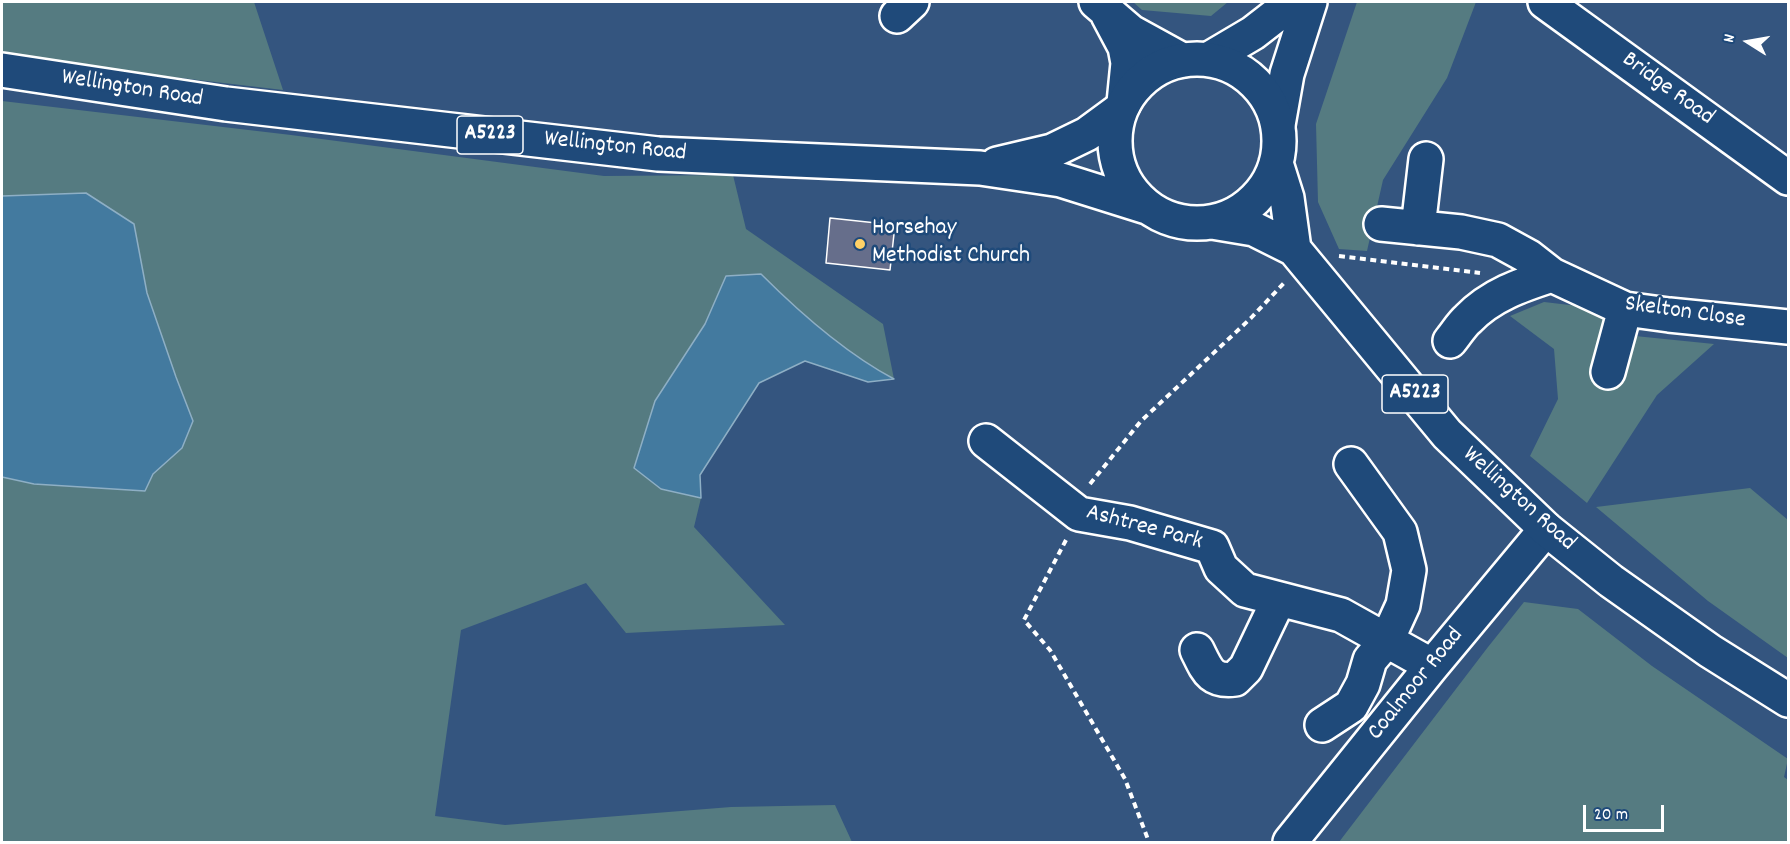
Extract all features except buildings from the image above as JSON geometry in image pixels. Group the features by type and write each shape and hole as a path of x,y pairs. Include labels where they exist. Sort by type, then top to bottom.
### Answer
{"main road":[{"path":"1122,106 1138,83 1159,68 1196,60 1253,33 1293,2"},
{"path":"1101,6 1125,47 1128,63 1122,106 1114,136 1117,162 1128,187 1147,207 1167,218 1190,224 1212,222 1234,215 1253,202 1267,184 1276,163 1279,144 1278,125 1287,74 1310,2"},
{"name":"Bridge Road","path":"1545,2 1788,178"},
{"path":"1101,6 1131,32 1196,60 1233,67 1254,81 1269,101 1278,125"},
{"name":"Wellington Road","path":"2,70 226,104 658,154 980,168 1061,180 1147,207"},
{"name":"Wellington Road","path":"980,168 1052,151 1087,134 1122,106"},
{"path":"1418,228 1426,159"},
{"path":"1276,163 1303,259"},
{"name":"Wellington Road","path":"1212,222 1254,229 1303,259 1447,434 1546,529 1611,581 1701,644 1788,700"},
{"name":"Skelton Close","path":"1381,224 1461,232 1498,240 1529,256 1552,275 1625,309 1788,327"},
{"path":"1450,342 1467,319 1492,299 1516,286 1552,275"},
{"path":"1608,372 1625,309"},
{"name":"Ashtree Park","path":"986,441 1080,514 1130,523 1212,547 1221,568 1245,590 1341,615 1431,667"},
{"path":"1322,725 1351,706 1363,684 1370,660 1387,640 1403,605 1409,570 1400,532 1351,464"},
{"name":"Coalmoor Road","path":"1290,843 1431,667 1546,529"},
{"path":"1197,650 1209,673 1222,681 1235,679 1246,668 1279,599"}],"path":[{"path":"1141,421 1251,318 1303,259 1340,255 1490,274 1504,293"},
{"path":"1050,650 1125,779 1149,843"}],"green space":[{"path":"2,2 254,2 283,90 88,67 2,54"},
{"path":"1133,2 1228,2 1211,16 1142,10"},
{"path":"1357,2 1476,2 1447,78 1383,180 1367,251 1339,249 1318,202 1316,124"},
{"path":"2,101 291,135 604,176 733,175 746,229 883,324 894,379 858,357 824,332 761,274 726,276 705,324 655,401 661,489 701,498 694,527 785,625 626,633 586,583 461,630 435,816 505,825 731,807 835,805 852,842 2,842"},
{"path":"1544,302 1578,306 1635,336 1714,344 1657,395 1587,503 1530,456 1558,399 1554,349 1510,316"},
{"path":"1750,488 1788,520 1788,658 1708,601 1596,507"},
{"path":"1524,602 1578,609 1652,666 1788,759 1784,777 1788,780 1788,842 1339,842"}],"water":[{"path":"86,193 134,224 147,293 193,421 182,448 153,474 145,491 34,484 2,477 2,196"},
{"path":"761,274 824,332 858,357 894,379 868,382 805,361 759,383 700,475 701,498 661,489 634,468 655,401 705,324 726,276"}],"place":[{"name":"Horsehay Methodist Church","path":"860,244"}]}
